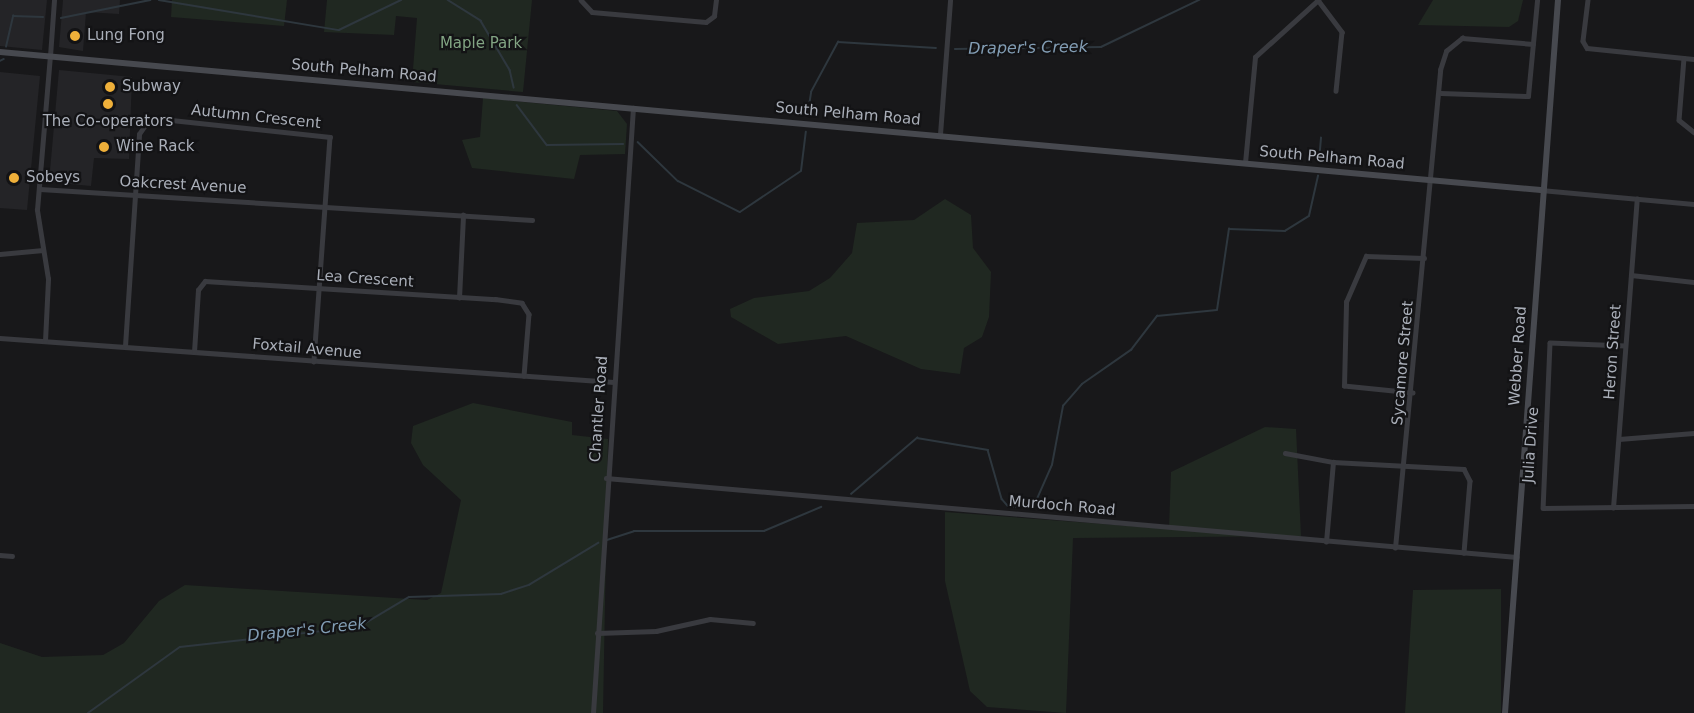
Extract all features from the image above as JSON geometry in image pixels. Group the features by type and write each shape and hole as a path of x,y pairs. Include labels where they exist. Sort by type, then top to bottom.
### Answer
{"main road":[{"name":"Webber Road","path":"1505,713 1541,190 1558,0"},
{"name":"South Pelham Road","path":"0,52 940,134 1541,190"}],"street":[{"path":"45,341 48,279 43,250 39,189 54,0"},
{"path":"580,5 592,12 713,22 716,0"},
{"path":"940,134 950,0"},
{"path":"1245,163 1255,57 1318,0 1342,32 1336,91"},
{"path":"1441,93 1528,96 1537,0"},
{"path":"1588,0 1584,46 1694,59"},
{"name":"Sycamore Street","path":"1395,548 1413,393 1430,179 1446,51 1462,38 1533,44"},
{"path":"1684,58 1679,120 1694,132"},
{"name":"Chantler Road","path":"593,713 606,478 633,108"},
{"name":"Autumn Crescent","path":"125,346 133,195 141,128 162,120 330,137 314,361"},
{"name":"Oakcrest Avenue","path":"39,189 325,204 532,220"},
{"name":"South Pelham Road","path":"1541,190 1694,204"},
{"name":"Heron Street","path":"1613,508 1637,199"},
{"path":"459,298 463,215"},
{"path":"0,254 43,250"},
{"path":"1413,393 1344,386 1346,313 1366,256 1424,258"},
{"path":"1631,275 1694,282"},
{"name":"Lea Crescent","path":"194,352 198,290 205,281 514,301 525,307 524,376"},
{"name":"Foxtail Avenue","path":"0,338 613,382"},
{"name":"Julia Drive","path":"1625,346 1550,343 1543,508 1694,506"},
{"path":"1619,439 1694,434"},
{"path":"1286,453 1333,462 1468,473 1464,553"},
{"path":"1326,542 1333,462"},
{"name":"Murdoch Road","path":"606,478 1516,557"},
{"path":"0,555 12,556"},
{"path":"597,633 656,631 710,619 753,623"}],"shaded area":[{"path":"0,0 47,0 42,50 0,46"},
{"path":"63,0 120,0 119,14 86,12 83,51 59,47"},
{"path":"59,70 132,77 129,159 94,158 91,186 49,182"},
{"path":"0,72 40,76 27,210 0,208"}],"green space":[{"path":"172,0 287,0 284,26 171,17"},
{"name":"Maple Park","path":"327,0 532,0 523,92 412,82 417,18 396,16 394,35 324,32"},
{"path":"1433,0 1523,0 1518,21 1509,27 1418,25"},
{"path":"483,98 617,111 627,124 625,154 580,155 574,179 472,168 462,140 480,137"},
{"path":"945,199 971,215 973,248 991,272 989,317 982,337 964,348 960,374 921,369 846,336 778,344 731,317 730,309 754,298 809,291 830,278 852,253 857,223 914,220"},
{"path":"473,403 572,422 572,435 608,439 603,713 0,713 0,643 42,657 103,655 124,643 159,601 185,585 427,600 441,593 461,500 423,465 411,443 413,426"},
{"path":"1265,427 1296,429 1301,536 1073,538 1066,713 987,707 970,691 945,581 945,512 1169,529 1171,472"},
{"path":"1501,589 1501,713 1405,713 1413,590"}],"waterway":[{"name":"Draper's Creek","path":"61,18 150,0"},
{"name":"Draper's Creek","path":"159,0 339,30 401,0"},
{"name":"Draper's Creek","path":"448,0 481,21 510,70 514,88"},
{"name":"Draper's Creek","path":"955,49 1101,47 1199,0"},
{"name":"Draper's Creek","path":"6,47 13,16 43,17"},
{"path":"808,112 811,92 838,42 936,48"},
{"name":"Draper's Creek","path":"0,61 4,59"},
{"name":"Draper's Creek","path":"517,105 547,145 623,144"},
{"name":"Draper's Creek","path":"638,142 678,181 740,212 801,171 806,132"},
{"path":"1319,161 1321,138"},
{"name":"Draper's Creek","path":"851,494 917,438 988,450 1002,499 1008,506 1033,508 1052,465 1063,406 1082,384 1131,350 1157,316 1217,310 1229,229 1285,231 1309,216 1318,176"},
{"name":"Draper's Creek","path":"607,540 634,531 764,531 821,507"},
{"name":"Draper's Creek","path":"88,713 180,647 359,627 409,597 501,594 529,585 598,543"}],"place":[{"name":"Lung Fong","path":"75,36"},
{"name":"Subway","path":"110,87"},
{"name":"The Co-operators","path":"108,104"},
{"name":"Wine Rack","path":"104,147"},
{"name":"Sobeys","path":"14,178"}]}
